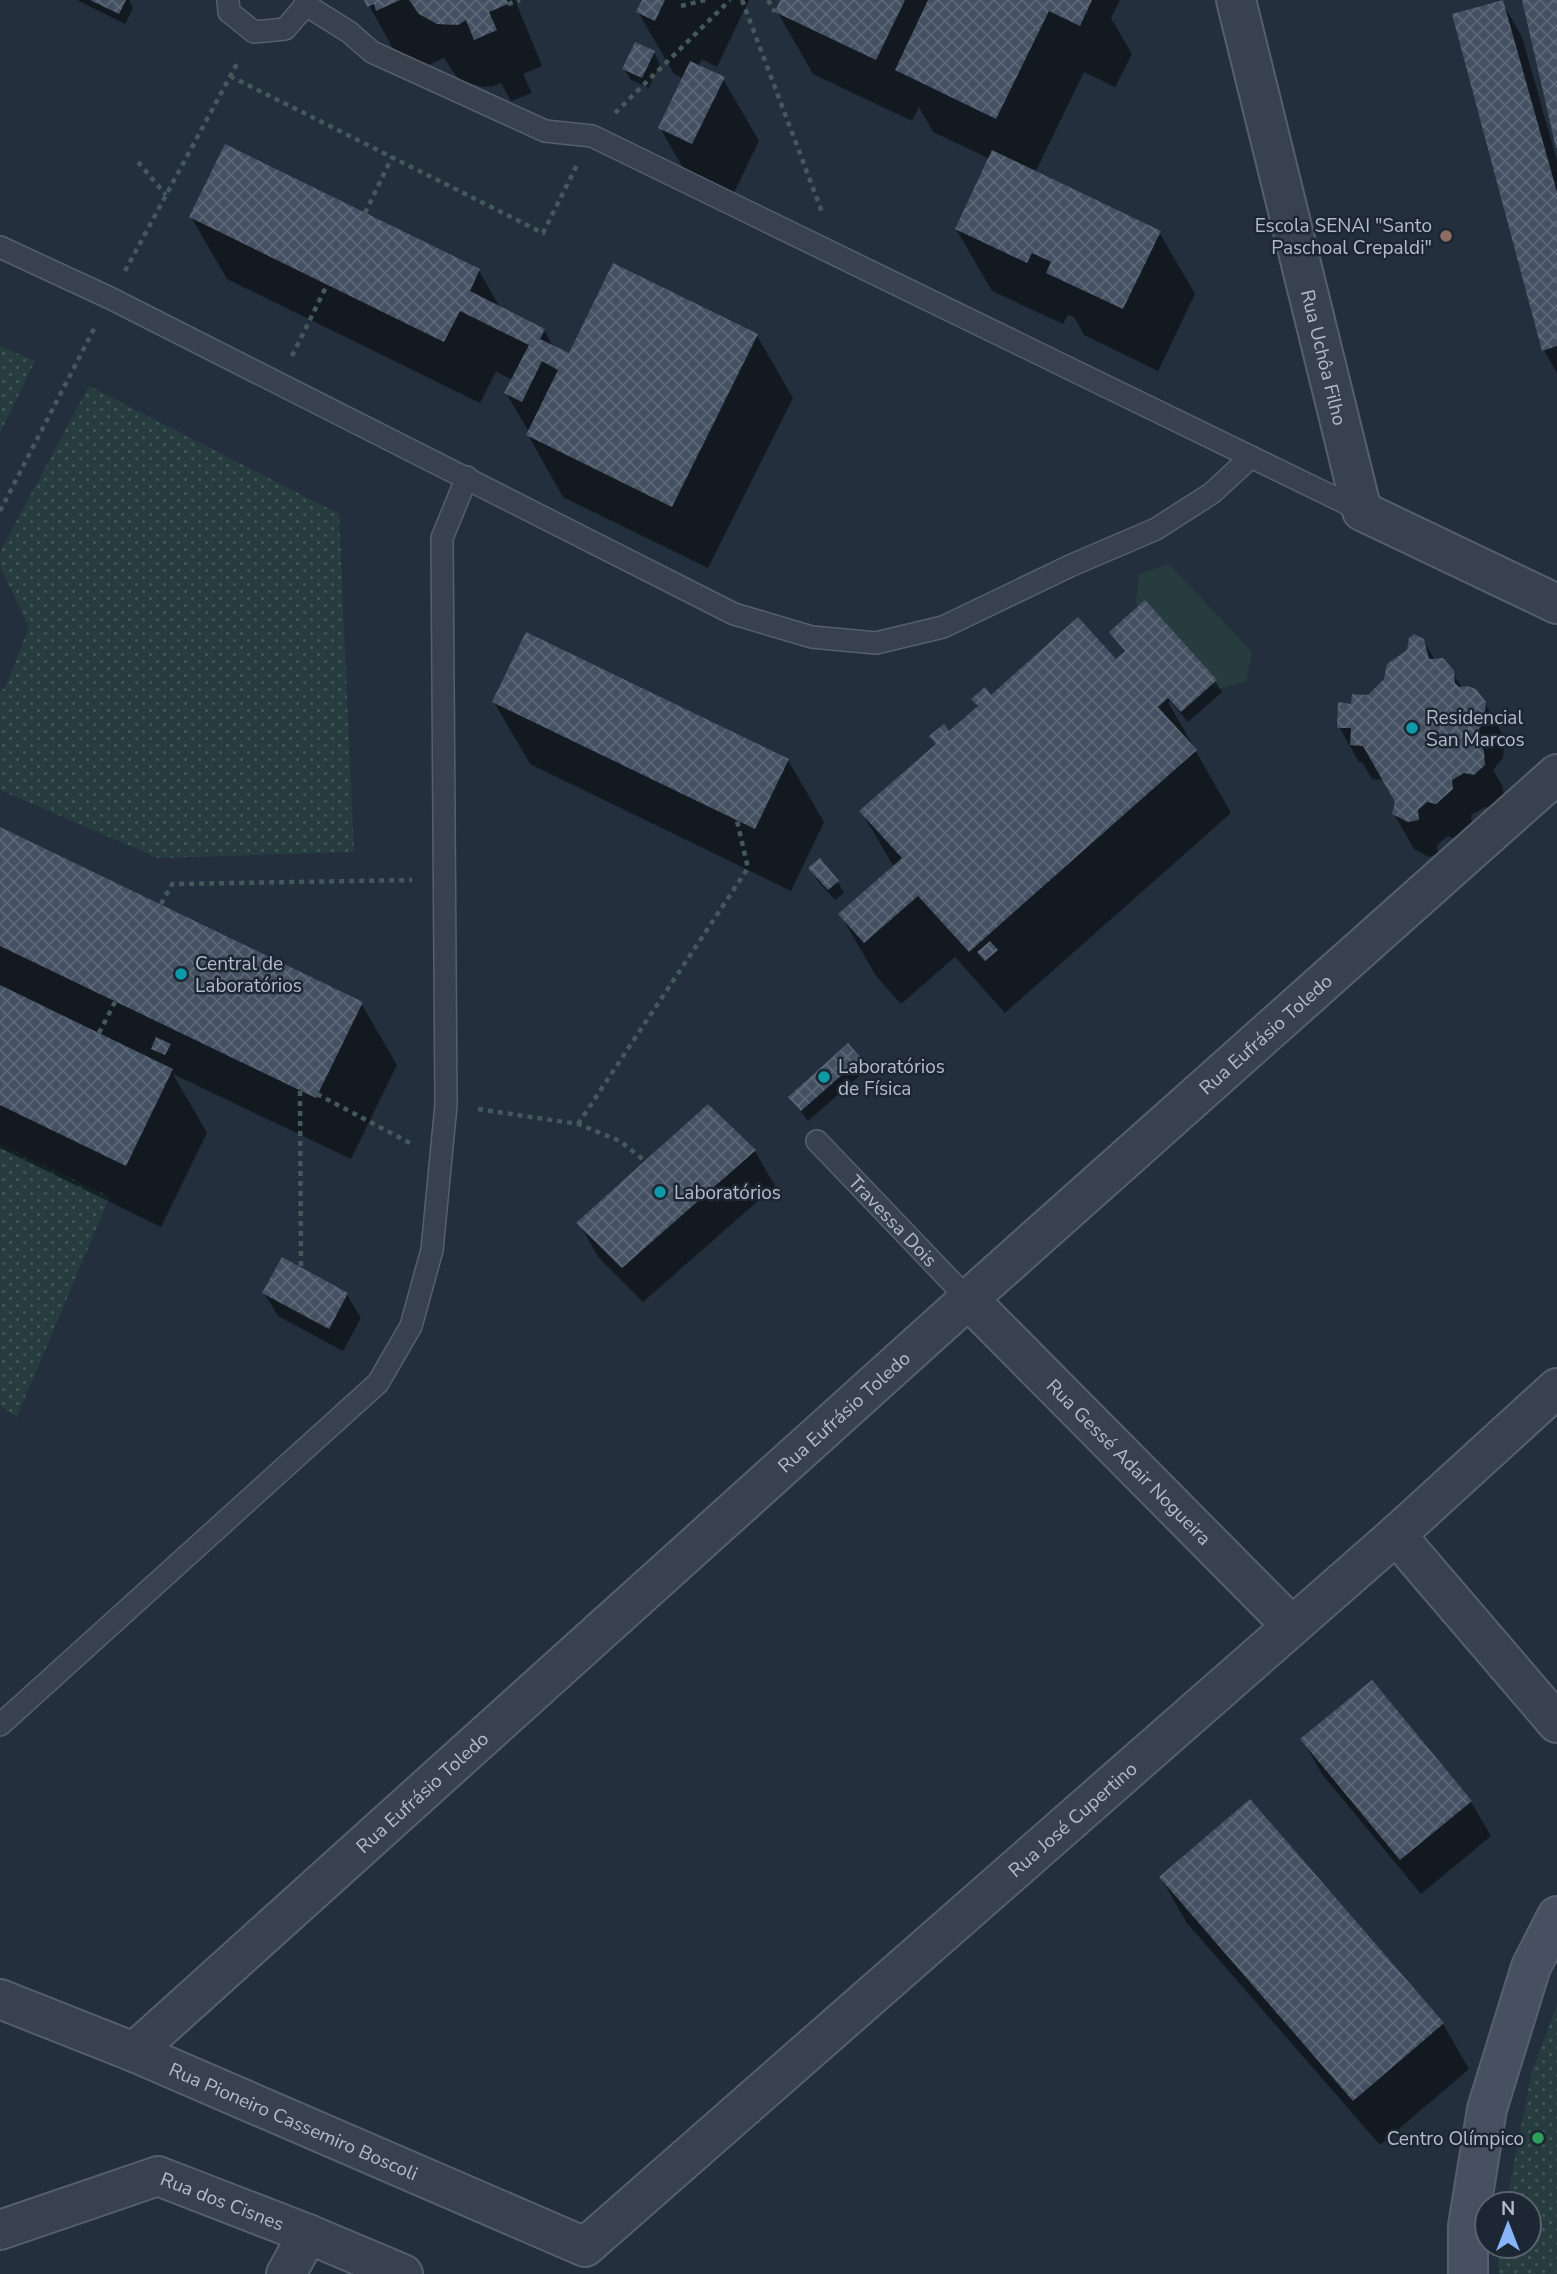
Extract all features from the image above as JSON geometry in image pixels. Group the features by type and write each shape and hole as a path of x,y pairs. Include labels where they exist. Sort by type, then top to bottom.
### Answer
{"street":[{"name":"Rua Uchôa Filho","path":"1236,0 1362,511"},
{"path":"1362,511 1557,604"},
{"name":"Rua Eufrásio Toledo","path":"134,2052 968,1299 1557,774"},
{"name":"Rua Gessé Adair Nogueira","path":"968,1299 1292,1626"},
{"name":"Rua José Cupertino","path":"585,2247 1396,1535 1557,1388"},
{"path":"1396,1535 1557,1723"},
{"path":"1468,2274 1468,2226 1487,2109 1531,1967 1557,1916"},
{"name":"Rua Pioneiro Cassemiro Boscoli","path":"0,1999 134,2052 585,2247"},
{"name":"Rua dos Cisnes","path":"0,2230 158,2176 309,2234 403,2274"},
{"path":"285,2274 309,2234"}],"lane":[{"path":"228,0 229,12 254,32 285,29 306,2 372,52 545,131 592,136 1362,511"},
{"path":"0,247 110,298 734,614 812,637 876,643 943,628 1072,565 1156,529 1212,493 1251,457"},
{"path":"0,1725 378,1383 411,1326 432,1250 446,1105 442,538 467,477"},
{"name":"Travessa Dois","path":"817,1141 968,1299"}],"path":[{"path":"508,4 520,0"},
{"path":"681,6 705,0"},
{"path":"230,76 543,233 592,136 730,0"},
{"path":"742,0 839,256"},
{"path":"768,0 775,12"},
{"path":"0,511 110,298 254,32"},
{"path":"365,213 391,157"},
{"path":"138,162 166,195"},
{"path":"278,383 327,285"},
{"path":"578,1124 748,868 737,821"},
{"path":"161,904 172,884 444,879"},
{"path":"99,1033 115,1002"},
{"path":"300,1091 301,1268"},
{"path":"317,1094 441,1159"},
{"path":"446,1105 578,1124 620,1141 645,1161"}],"green space":[{"path":"0,346 35,361 0,433"},
{"path":"89,386 339,514 354,852 158,858 0,790 0,691 5,688 29,627 0,567 0,552"},
{"path":"1169,564 1252,652 1246,681 1216,690 1136,603 1139,574"},
{"path":"0,1144 110,1196 17,1417 0,1406"},
{"name":"Centro Olímpico","path":"1557,2005 1557,2274 1499,2274 1498,2260 1543,2260 1543,2190 1509,2190 1532,2071"}],"building":[{"path":"90,0 126,0 119,14"},
{"path":"364,0 400,0 376,11 374,4 367,7"},
{"path":"409,0 507,0 508,4 489,12 497,30 474,40 466,20 458,25 437,24 419,14"},
{"path":"642,0 665,0 655,21 636,12"},
{"path":"780,0 905,0 876,60 775,12"},
{"path":"928,0 1092,0 1080,26 1049,11 996,119 895,70"},
{"path":"1503,0 1557,192 1557,346 1542,351 1452,14"},
{"path":"1522,0 1557,0 1557,148 1556,148"},
{"path":"635,42 655,51 642,78 622,69"},
{"path":"690,61 725,77 692,144 658,128"},
{"path":"225,144 480,269 470,291 545,329 540,339 569,353 613,263 758,334 672,507 526,435 558,370 542,361 522,402 504,393 529,345 460,311 444,342 189,217"},
{"path":"992,150 1161,231 1123,309 1046,273 1051,262 1032,253 1027,263 955,229"},
{"path":"1145,600 1217,680 1181,712 1168,698 1158,707 1197,750 969,952 918,896 864,943 838,914 902,858 859,811 936,744 929,736 944,724 949,731 978,706 971,699 985,687 991,695 1078,617 1116,659 1125,651 1109,632"},
{"path":"526,632 789,759 755,829 492,702"},
{"name":"Residencial San Marcos","path":"1414,634 1424,639 1429,659 1443,658 1454,671 1455,683 1459,687 1476,689 1486,702 1484,723 1474,735 1484,751 1485,765 1474,775 1464,773 1452,780 1453,789 1436,804 1427,802 1418,810 1419,820 1408,822 1392,814 1395,802 1363,746 1350,745 1351,728 1337,728 1338,702 1351,704 1352,694 1368,695 1384,679 1387,664 1407,650 1409,638"},
{"name":"Central de Laboratórios","path":"0,827 363,1002 316,1098 0,946"},
{"path":"820,858 839,881 828,890 808,868"},
{"path":"990,941 998,950 985,961 977,952"},
{"path":"0,985 173,1069 126,1166 0,1105"},
{"path":"156,1037 171,1044 165,1055 151,1049"},
{"name":"Laboratórios de Física","path":"848,1043 861,1058 801,1111 788,1097"},
{"name":"Laboratórios","path":"708,1104 756,1150 622,1268 576,1223"},
{"path":"282,1257 348,1293 329,1329 262,1293"},
{"path":"1372,1680 1472,1801 1400,1860 1300,1739"},
{"path":"1250,1799 1444,2023 1353,2101 1159,1877"}],"place":[{"name":"Escola SENAI \"Santo Paschoal Crepaldi\"","path":"1446,236"},
{"name":"Residencial San Marcos","path":"1412,728"},
{"name":"Central de Laboratórios","path":"181,974"},
{"name":"Laboratórios de Física","path":"824,1077"},
{"name":"Laboratórios","path":"660,1192"},
{"name":"Centro Olímpico","path":"1538,2138"}]}
